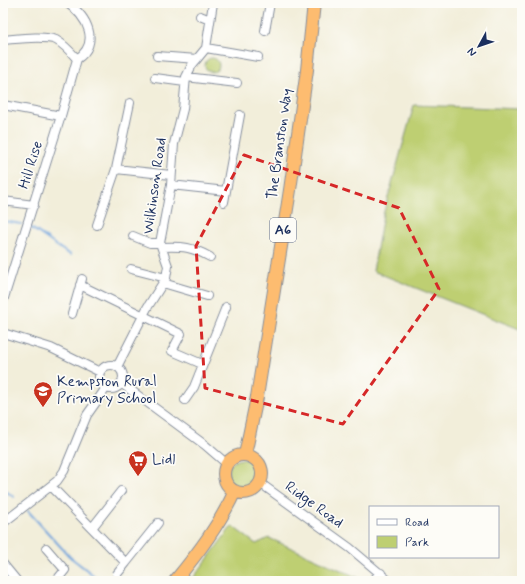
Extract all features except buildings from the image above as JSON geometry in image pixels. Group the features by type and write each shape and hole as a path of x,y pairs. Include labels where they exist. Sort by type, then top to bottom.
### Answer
{"highway":[{"name":"The Branston Way","path":"245,455 257,397 290,190 307,70 314,3"},
{"path":"245,455 250,456 259,463 262,472 260,483 248,492 235,491 225,480 224,473 227,464 234,457 245,455"},
{"path":"175,581 198,552 228,507 235,491"}],"street":[{"path":"3,40 42,38 56,40 78,59 84,55 90,44 90,35 88,25 76,5 67,3"},
{"name":"Wilkinson Road","path":"164,280 168,266 161,245 171,185 174,144 183,109 185,80 192,66 206,48 213,3"},
{"path":"265,31 270,3"},
{"path":"200,16 210,20"},
{"path":"206,48 258,57"},
{"path":"157,56 198,59"},
{"name":"Hill Rise","path":"3,301 7,277 34,205 78,59"},
{"path":"155,78 234,83 231,92"},
{"path":"97,225 116,169 130,103"},
{"path":"3,105 61,116"},
{"path":"224,202 240,115"},
{"path":"116,169 171,175"},
{"path":"171,185 226,191"},
{"path":"3,201 34,205"},
{"path":"133,236 150,243 183,246 196,250 210,257"},
{"path":"131,269 207,296"},
{"path":"117,367 164,280"},
{"path":"72,314 81,282 181,334 172,351 202,364"},
{"path":"185,400 194,387 226,307"},
{"path":"3,333 51,348 100,372"},
{"path":"109,365 117,367 123,374 121,383 113,389 106,388 100,382 100,372 109,365"},
{"path":"121,383 150,403 227,464"},
{"path":"3,523 57,481 64,471 87,415 106,388"},
{"name":"Ridge Road","path":"260,483 350,548 389,581"},
{"path":"51,486 126,563"},
{"path":"92,528 121,491"},
{"path":"117,574 158,523"},
{"path":"46,548 65,570 56,581"},
{"path":"3,564 17,581"},
{"path":"372,581 381,573"}],"highlighted area":[{"path":"244,155 399,208 439,289 343,424 205,388 196,246"}],"green space":[{"path":"209,58 215,58 219,62 219,68 215,72 209,72 205,68 205,62"},
{"path":"414,105 522,109 522,330 373,271 383,215"},
{"path":"242,459 252,463 256,473 252,483 242,487 232,483 228,473 232,463"},
{"path":"232,526 256,544 269,538 361,579 360,581 191,581"}],"waterway":[{"path":"3,221 21,224"},
{"path":"29,227 71,255"},
{"path":"3,489 14,497"},
{"path":"28,511 70,557 101,581"}],"place":[{"name":"Kempston Rural Primary School","path":"43,408"},
{"name":"Lidl","path":"138,477"}]}
